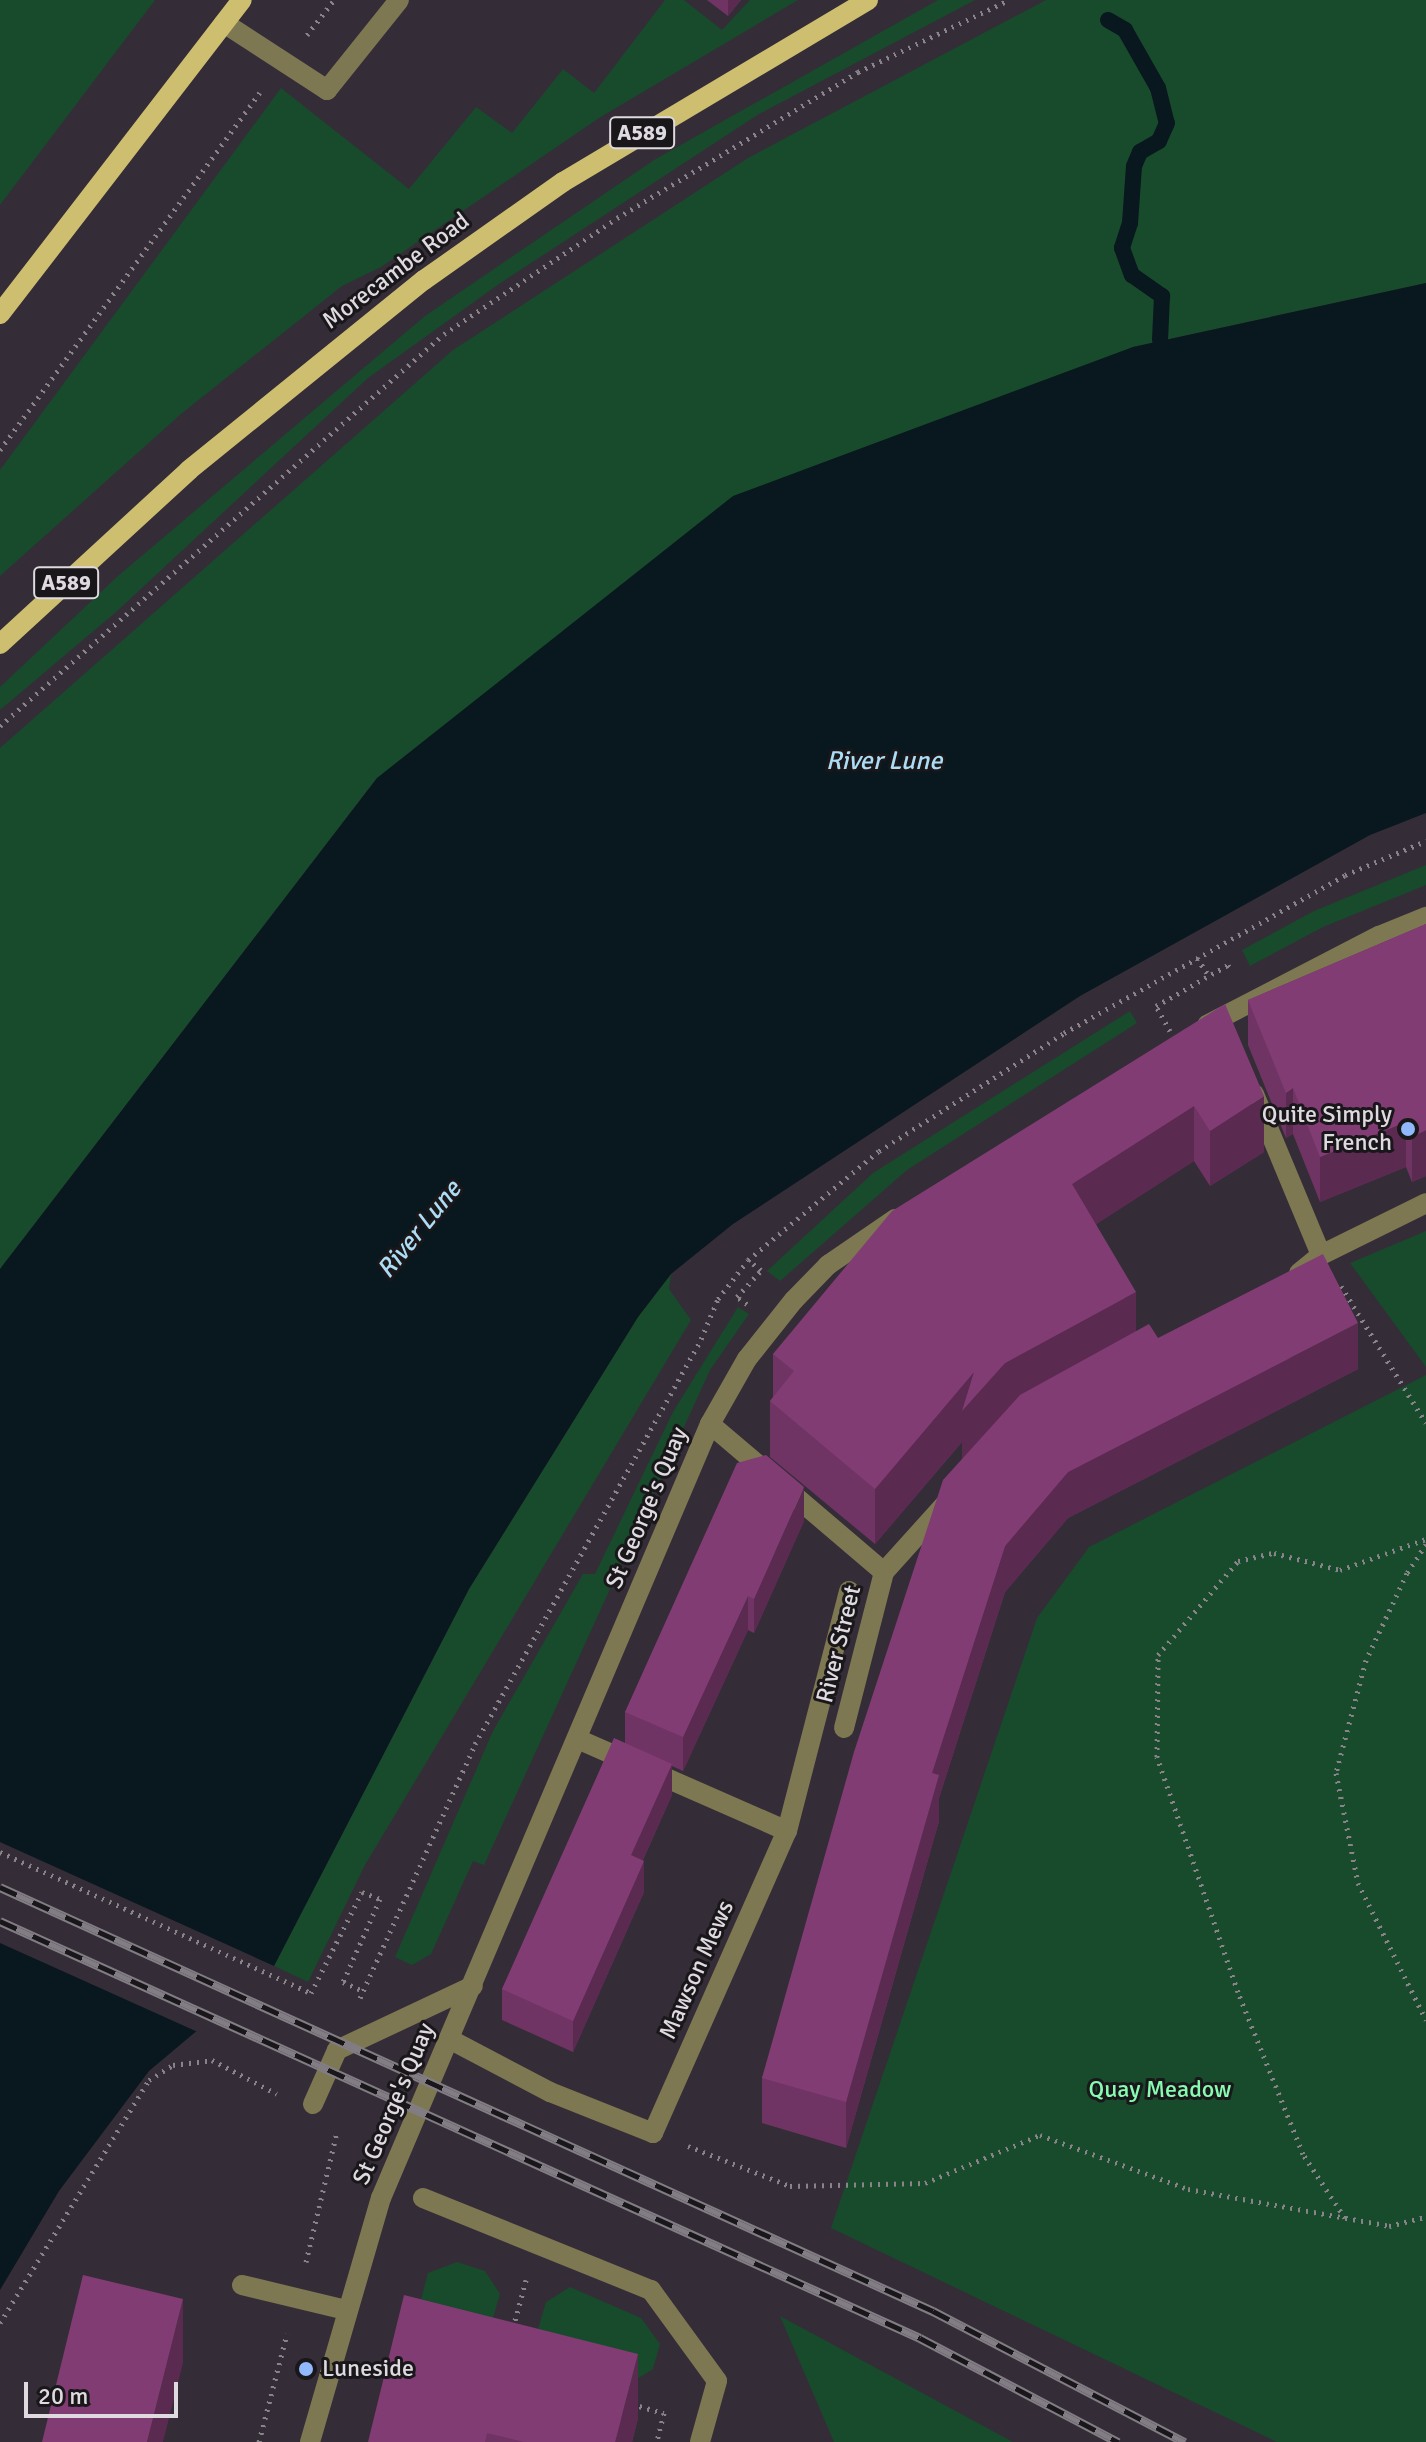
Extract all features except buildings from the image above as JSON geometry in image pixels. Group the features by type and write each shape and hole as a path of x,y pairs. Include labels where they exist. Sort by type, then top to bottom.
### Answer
{"main road":[{"path":"0,314 242,0"},
{"name":"Morecambe Road","path":"0,644 201,460 424,280 563,182 868,0"}],"street":[{"path":"224,23 327,90 399,0"},
{"path":"1176,1043 1221,1016 1426,917"},
{"path":"1221,1016 1233,1044"},
{"path":"1244,1072 1321,1255"},
{"path":"1281,1283 1321,1255 1426,1203"},
{"name":"St George's Quay","path":"310,2442 381,2198 580,1740 710,1424 747,1359 794,1300 828,1265 915,1206"},
{"name":"River Street","path":"710,1424 884,1572"},
{"name":"River Street","path":"844,1728 884,1572 959,1490"},
{"name":"Mawson Mews","path":"653,2133 787,1831 849,1591"},
{"path":"580,1740 787,1831"},
{"path":"313,2104 337,2050 473,1986"},
{"path":"451,2040 550,2092 653,2133"},
{"path":"423,2198 651,2290 717,2381 700,2442"},
{"path":"242,2285 346,2310"}],"path":[{"path":"310,31 334,0"},
{"path":"0,726 444,334 617,218 858,72 1009,0"},
{"path":"0,450 254,100"},
{"path":"1197,958 1209,976"},
{"path":"1176,1043 1156,1006 1228,965"},
{"path":"1321,1255 1426,1423"},
{"path":"737,1297 761,1270 748,1260"},
{"path":"1426,1542 1366,1660 1336,1773 1358,1883 1426,2020"},
{"path":"1345,2218 1303,2154 1238,1992 1157,1757 1158,1655 1238,1561 1274,1553 1340,1570 1426,1542"},
{"path":"0,1852 311,1993 362,1892 380,1899 343,1982 363,1991"},
{"path":"0,2323 149,2080 173,2065 212,2060 246,2082 313,2104"},
{"path":"653,2133 790,2186 925,2183 1040,2135 1188,2189 1389,2226 1426,2217"},
{"path":"512,2332 536,2244"},
{"path":"620,2401 664,2413 657,2442"}],"green space":[{"path":"0,0 155,0 0,205"},
{"path":"665,0 684,0 722,30 750,0 798,0 599,118 381,267 342,286 181,414 0,576 0,470 281,88 409,189 476,107 512,133 563,69 594,93"},
{"path":"938,0 975,0 759,114 499,284 368,378 116,612 0,710 0,687 118,576 425,316 654,160"},
{"path":"1046,0 1426,0 1426,283 1133,347 377,778 0,1269 0,748 453,350 748,158"},
{"path":"1426,865 1426,885 1323,927 1250,966 1242,950 1314,911"},
{"path":"1130,1011 1137,1023 907,1170 780,1281 767,1271 873,1173"},
{"path":"1426,1231 1426,1367 1350,1263"},
{"path":"671,1274 669,1289 691,1320 365,1865 308,1982 274,1966 469,1589 638,1317"},
{"path":"738,1307 749,1314 710,1370 484,1865 473,1861 431,1954 412,1965 395,1957 493,1731 583,1574 595,1574 673,1412"},
{"name":"Quay Meadow","path":"1426,1375 1426,2442 1277,2442 831,2228 1037,1618 1089,1547"},
{"path":"457,2262 485,2271 500,2294 488,2335 416,2318 428,2273"},
{"path":"570,2287 641,2318 660,2344 653,2369 624,2387 536,2336 546,2302"},
{"path":"780,2316 1013,2442 834,2442"}],"water":[{"name":"River Lune","path":"1426,283 1426,813 1370,835 1080,996 733,1224 671,1274 638,1317 469,1589 274,1966 149,2071 59,2191 0,2290 0,1269 377,778 733,496 1133,347"}],"pier":[{"path":"0,1842 278,1968 200,2033 0,1943"}],"waterway":[{"path":"1108,20 1125,30 1158,88 1167,123 1159,141 1140,152 1134,166 1130,223 1122,248 1132,275 1162,296 1160,340"}],"railway":[{"path":"0,1887 933,2311 1185,2442"},
{"path":"0,1921 920,2338 1118,2442"}],"place":[{"name":"Quite Simply French","path":"1408,1129"},
{"name":"Luneside","path":"306,2369"}]}
